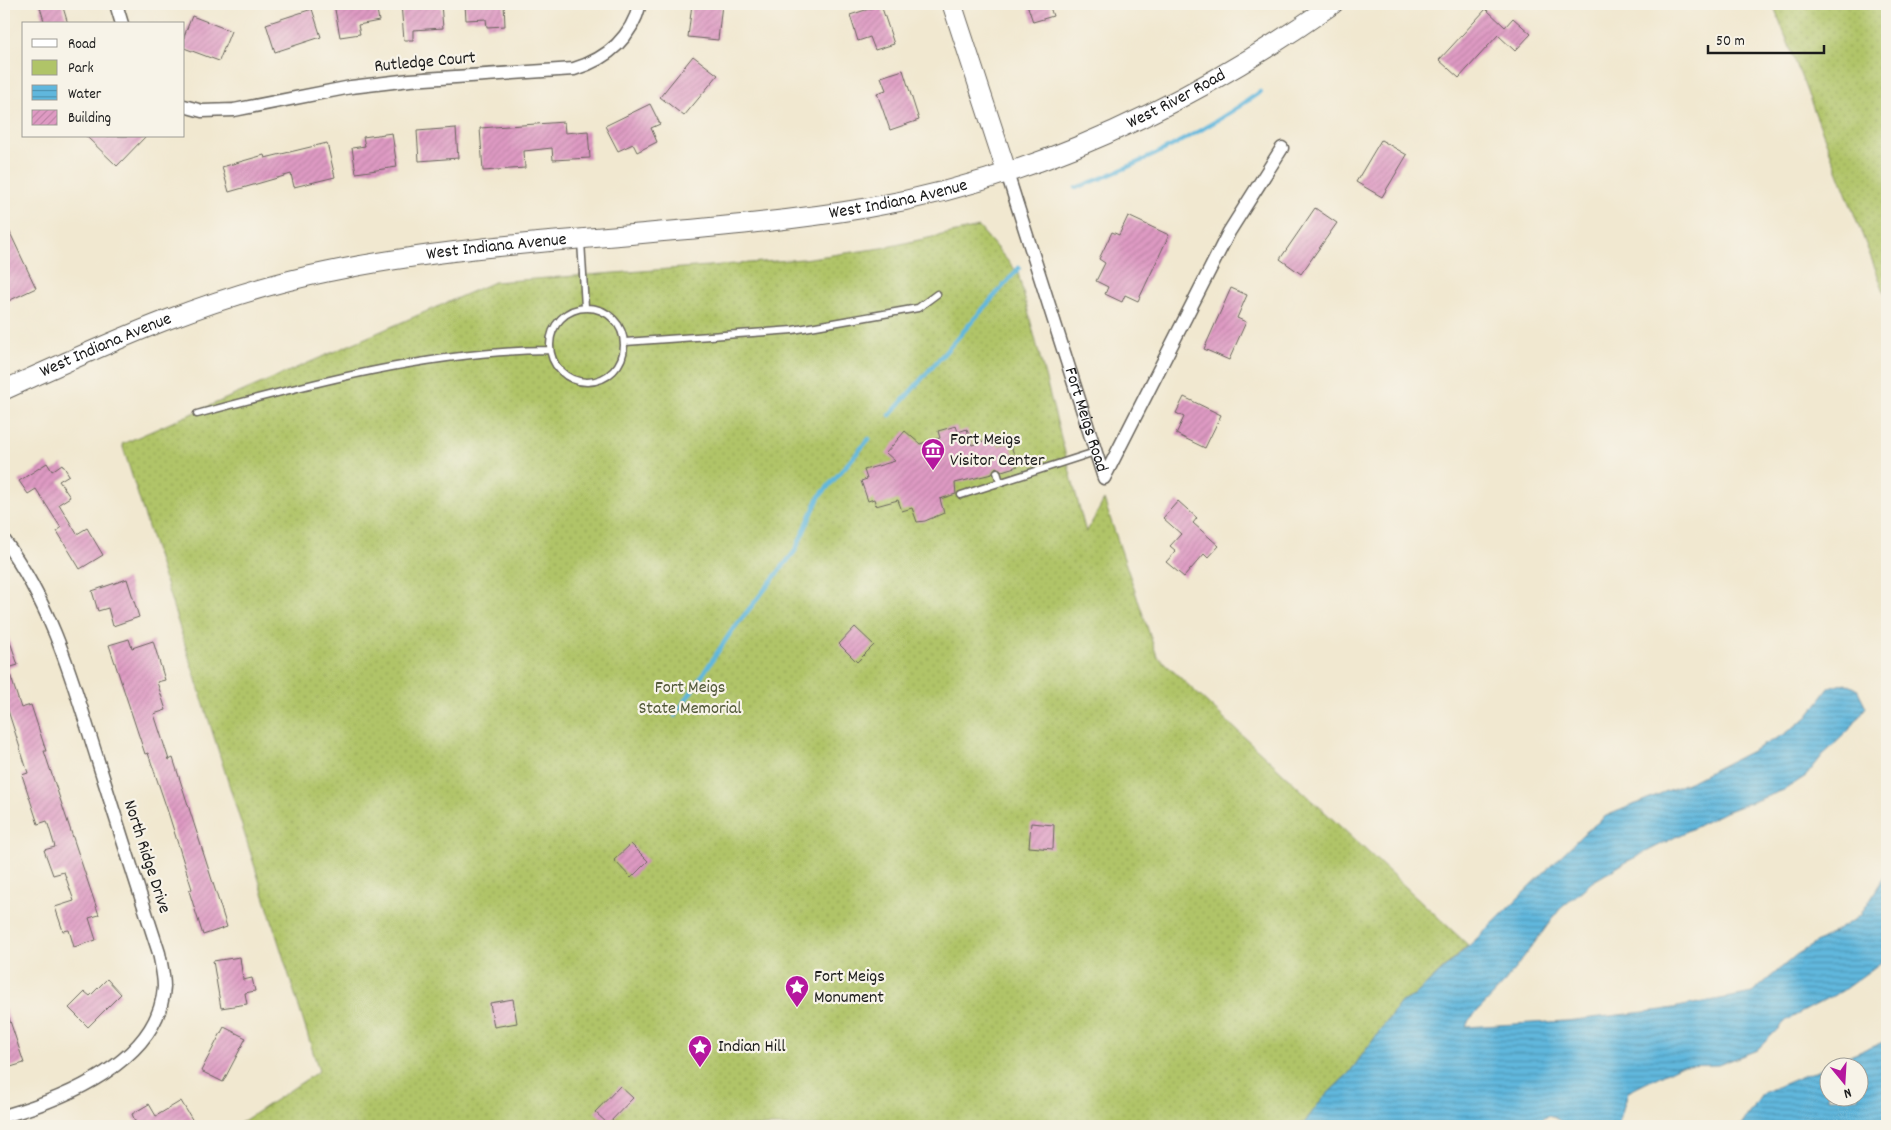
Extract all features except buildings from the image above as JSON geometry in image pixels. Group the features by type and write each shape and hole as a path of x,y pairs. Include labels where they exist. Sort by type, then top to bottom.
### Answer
{"main road":[{"name":"Fort Meigs Road","path":"952,4 1007,173"},
{"name":"West River Road","path":"1007,173 1129,125 1186,97 1236,69 1333,4"},
{"name":"West Indiana Avenue","path":"4,390 111,341 199,307 325,272 387,261 580,239 788,219 868,207 963,186 1007,173"}],"street":[{"path":"116,4 121,22"},
{"name":"Rutledge Court","path":"185,106 208,111 234,110 351,87 400,81 574,69 596,60 616,47 630,28 640,4"},
{"name":"Fort Meigs Road","path":"1007,173 1104,478 1229,232 1282,148"},
{"name":"North Ridge Drive","path":"4,540 35,587 50,618 70,673 159,953 164,986 160,1009 150,1029 136,1047 118,1062 88,1082 56,1098 4,1116"}],"lane":[{"path":"580,239 585,307"},
{"path":"625,342 793,330 918,308 937,294"},
{"path":"585,307 607,312 616,320 622,330 625,342 620,364 602,379 591,382 580,382 569,378 553,361 550,350 552,332 562,317 572,310 585,307"},
{"path":"197,414 289,389 396,367 512,350 550,350"},
{"path":"961,495 1096,452"},
{"path":"997,472 1000,482"}],"green space":[{"path":"1773,4 1887,4 1887,299"},
{"name":"Fort Meigs State Memorial","path":"979,227 1018,273 1086,533 1104,500 1157,656 1468,945 1414,996 1401,1002 1349,1073 1323,1098 1302,1126 236,1126 319,1071 122,444 494,282 803,259 882,248"}],"water":[{"path":"1845,683 1857,689 1866,707 1851,728 1822,756 1806,776 1784,790 1725,812 1626,862 1592,882 1560,909 1501,987 1469,1020 1466,1027 1566,1021 1662,1010 1752,993 1796,955 1860,916 1887,872 1887,958 1842,991 1787,1020 1757,1050 1718,1065 1680,1066 1628,1092 1618,1126 1570,1126 1549,1115 1534,1126 1302,1126 1323,1098 1349,1073 1401,1002 1414,996 1485,931 1582,835 1606,816 1694,780 1785,734 1807,717 1829,688"},
{"path":"1887,1036 1887,1126 1740,1126 1763,1093 1818,1070 1818,1108 1868,1108 1868,1058 1845,1058 1883,1042"}],"waterway":[{"path":"1076,188 1148,158 1194,134 1260,92"},
{"path":"890,415 1019,268"},
{"path":"675,716 731,632 795,551 819,497 869,439"}],"place":[{"name":"Fort Meigs Visitor Center","path":"933,471"},
{"name":"Fort Meigs Monument","path":"797,1008"},
{"name":"Indian Hill","path":"700,1068"}]}
